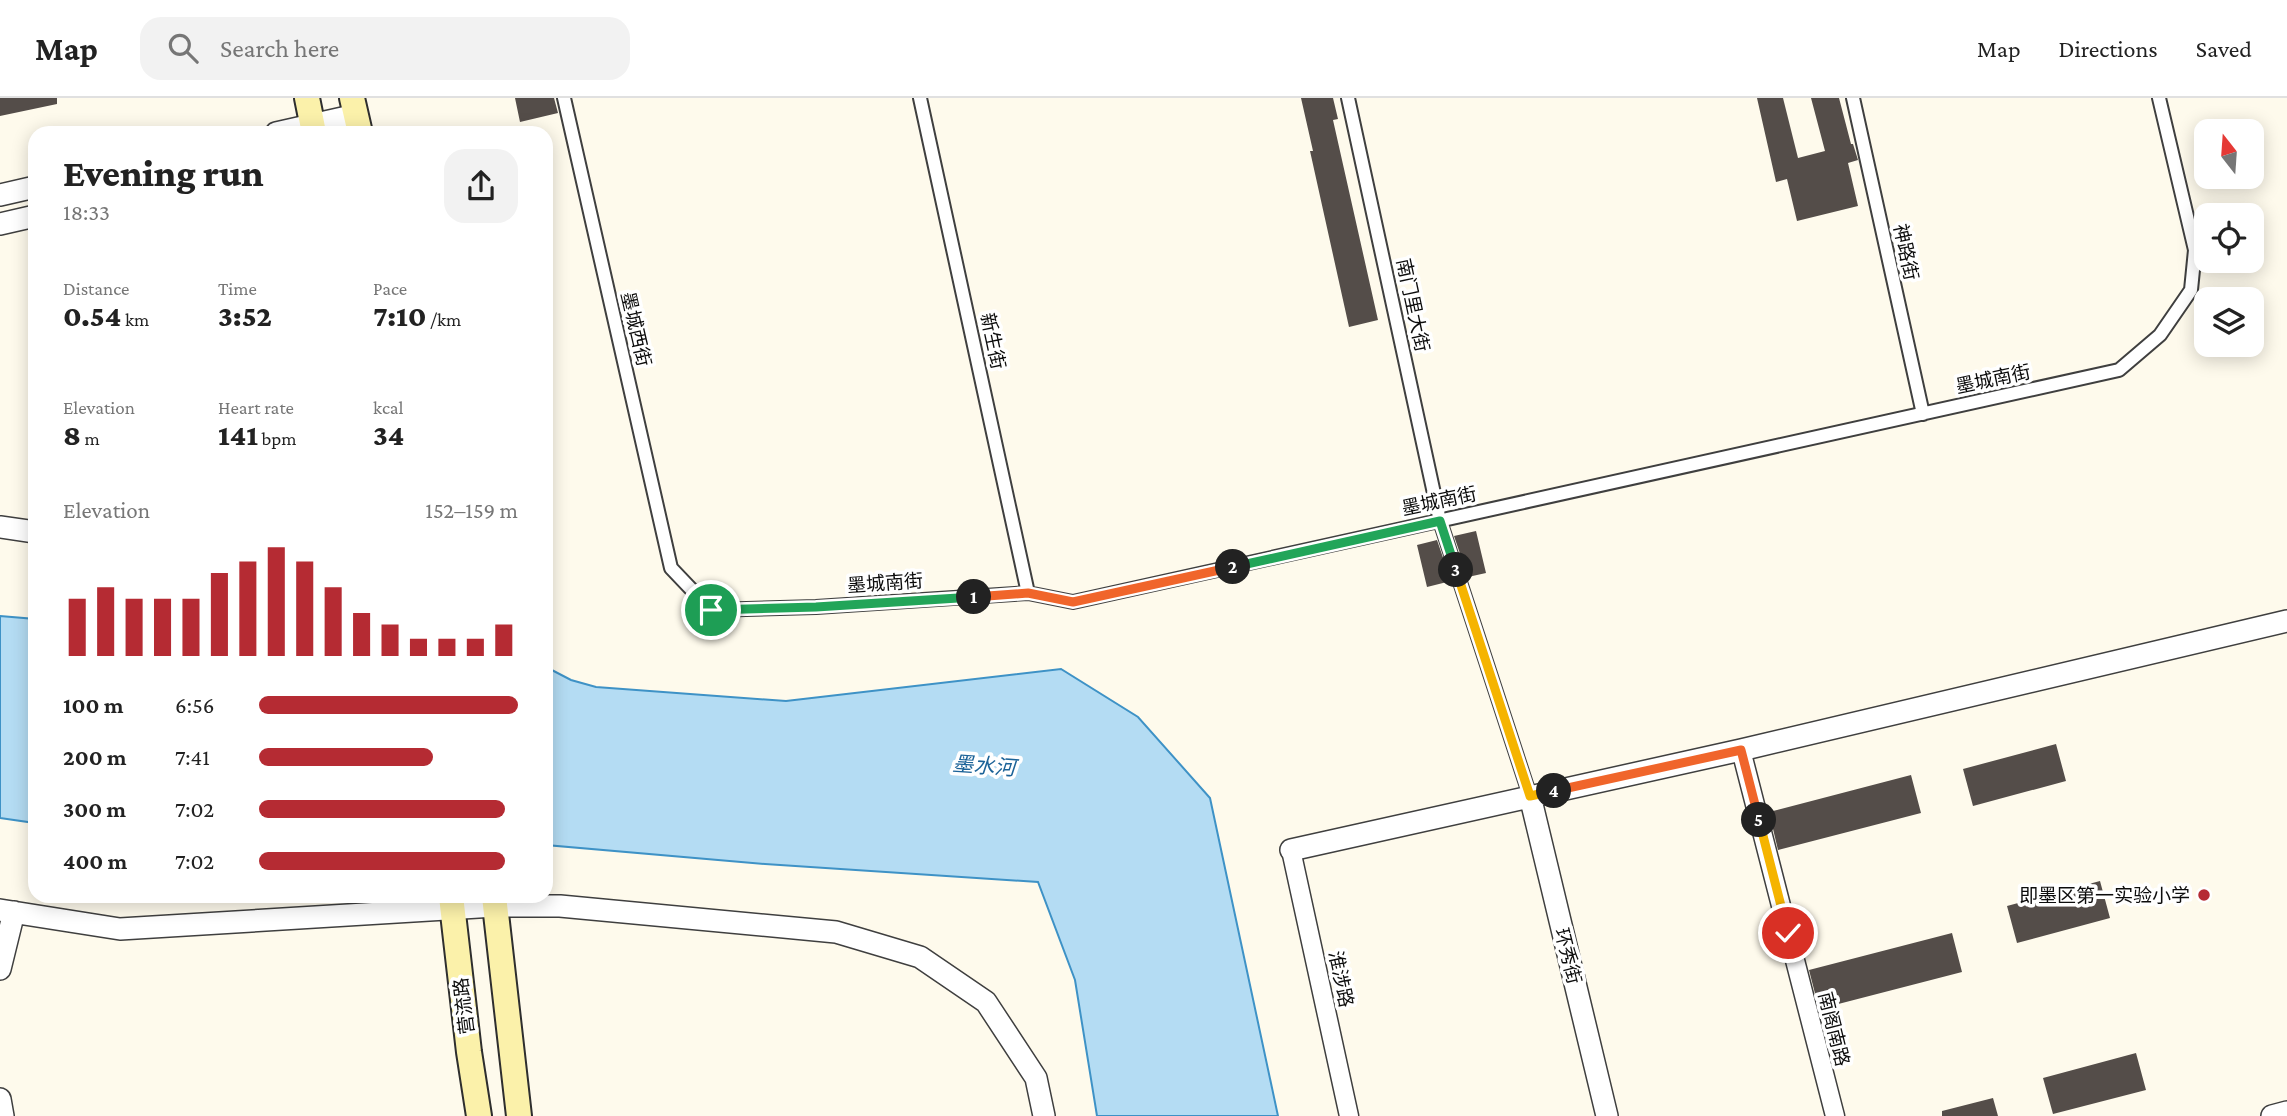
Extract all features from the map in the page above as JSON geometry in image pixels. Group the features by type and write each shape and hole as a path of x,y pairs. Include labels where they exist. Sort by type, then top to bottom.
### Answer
{"main road":[{"path":"307,98 312,126"},
{"name":"营流路","path":"452,903 479,1116"},
{"path":"495,903 519,1116"}],"street":[{"name":"墨城西街","path":"564,98 671,568"},
{"name":"新生街","path":"920,98 1028,593"},
{"name":"南门里大街","path":"1348,98 1440,521 1530,796"},
{"name":"神路街","path":"1853,98 1923,414"},
{"name":"墨城南街","path":"671,568 711,610 829,606 1028,593 1073,602 2119,370 2160,335 2191,290 2195,250 2159,98"},
{"path":"322,126 356,115"},
{"path":"0,195 28,189"},
{"path":"0,224 28,218"},
{"path":"0,527 28,531"},
{"path":"1291,850 1741,750 2287,621"},
{"name":"南阁南路","path":"1741,750 1835,1116"},
{"name":"环秀街","path":"1530,796 1607,1116"},
{"name":"淮涉路","path":"1291,850 1349,1116"},
{"path":"0,969 7,911 120,929 452,903"},
{"path":"521,903 836,932 920,957 986,1002 1036,1078 1044,1116"},
{"path":"0,1099 3,1116"},
{"path":"2272,1116 2287,1112"}],"water":[{"path":"0,616 28,618 28,822 0,818"},
{"name":"墨水河","path":"1061,669 1138,717 1210,798 1278,1116 1097,1116 1075,980 1038,882 765,864 553,846 553,671 571,680 596,687 786,701"}],"building":[{"path":"0,98 57,98 57,104 0,116"},
{"path":"515,98 554,98 558,113 520,122"},
{"path":"1301,98 1333,98 1338,119 1333,120 1378,320 1349,327"},
{"path":"1757,98 1783,98 1798,158 1825,151 1811,98 1839,98 1858,160 1848,163 1858,206 1797,221 1787,179 1776,182"},
{"path":"1476,531 1486,573 1468,577 1454,536"},
{"path":"1437,540 1451,581 1427,587 1417,545"},
{"path":"2056,744 2066,781 1973,806 1963,769"},
{"path":"1911,775 1921,813 1778,850 1769,812"},
{"path":"2100,881 2110,918 2017,943 2007,906"},
{"path":"1952,933 1962,972 1819,1009 1809,970"},
{"path":"2136,1053 2146,1090 2053,1114 2043,1078"},
{"path":"1993,1098 1998,1116 1942,1116 1942,1111"}],"place":[{"name":"即墨区第一实验小学","path":"2204,895"}],"route":[{"path":"711,610 816,607 1028,593 1073,602 1440,521 1530,796 1741,750 1788,933"}]}
